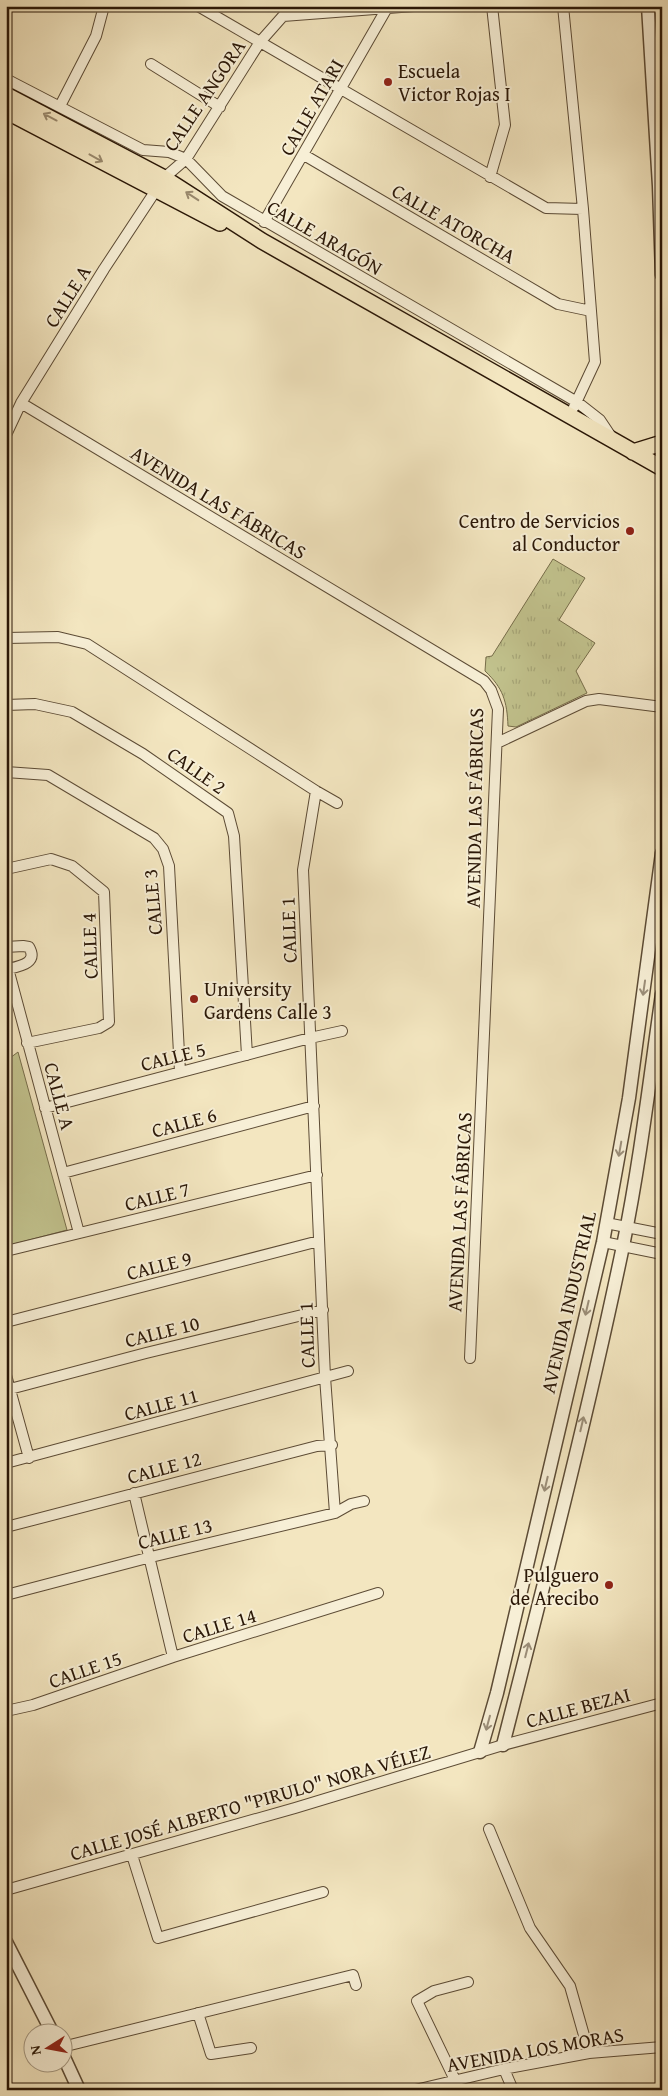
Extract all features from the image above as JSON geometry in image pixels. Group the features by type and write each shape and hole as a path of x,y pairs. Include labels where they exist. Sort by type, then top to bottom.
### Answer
{"main road":[{"path":"6,95 262,241 572,408 612,439 662,468"},
{"path":"6,111 160,184"},
{"path":"633,452 662,443"}],"street":[{"path":"60,106 96,36 104,6"},
{"path":"198,6 546,208 583,209"},
{"name":"CALLE ANGORA","path":"160,184 186,159 260,42 283,16 414,6"},
{"path":"490,177 505,125 492,6"},
{"path":"563,6 583,209 595,362 572,408"},
{"path":"648,6 660,185 662,275"},
{"name":"CALLE ATARI","path":"264,222 304,156 387,8"},
{"path":"650,25 662,87"},
{"path":"151,64 220,107"},
{"name":"CALLE ARAGÓN","path":"6,79 143,150 169,152 186,159 222,196 572,408"},
{"name":"CALLE ATORCHA","path":"304,156 558,304 591,311"},
{"name":"CALLE A","path":"6,435 21,403 104,269 160,184"},
{"name":"AVENIDA LAS FÁBRICAS","path":"21,403 484,681 491,690 498,709 497,743 470,1358"},
{"path":"6,638 58,637 87,644 337,804"},
{"path":"497,743 586,701 599,699 662,707"},
{"name":"CALLE 2","path":"6,705 35,704 72,712 143,754 228,812 234,836 247,1055"},
{"name":"CALLE 3","path":"6,772 48,775 154,838 163,849 169,866 180,1072"},
{"name":"CALLE 1","path":"316,791 303,870 325,1377 332,1445 335,1513"},
{"name":"AVENIDA INDUSTRIAL","path":"480,1752 497,1693 603,1242 629,1098 662,854"},
{"name":"CALLE 4","path":"6,869 51,859 72,866 104,892 109,1022 100,1028 27,1043"},
{"name":"CALLE A","path":"6,947 29,947 32,952 31,960 26,964 7,964 78,1233"},
{"name":"AVENIDA INDUSTRIAL","path":"502,1746 573,1462 623,1246 647,1101 662,994"},
{"name":"CALLE 5","path":"46,1108 342,1031"},
{"name":"CALLE 6","path":"63,1173 314,1106"},
{"name":"CALLE 7","path":"6,1251 317,1175"},
{"path":"606,1223 662,1234"},
{"name":"CALLE 9","path":"6,1322 319,1241"},
{"path":"603,1242 662,1254"},
{"name":"CALLE 10","path":"10,1389 146,1353 323,1310"},
{"name":"CALLE 11","path":"6,1463 348,1371"},
{"path":"6,1375 29,1458"},
{"name":"CALLE 12","path":"6,1527 316,1446 332,1445"},
{"path":"552,1455 573,1462"},
{"name":"CALLE 14","path":"134,1493 174,1657 378,1593"},
{"name":"CALLE 13","path":"6,1596 151,1557 335,1513 351,1504 364,1501"},
{"name":"CALLE 15","path":"6,1711 32,1705 174,1657"},
{"path":"497,1693 515,1698"},
{"name":"CALLE BEZAI","path":"502,1746 662,1703"},
{"name":"CALLE JOSÉ ALBERTO \"PIRULO\" NORA VÉLEZ","path":"6,1890 404,1777 502,1746"},
{"path":"488,1829 530,1928 570,1986 589,2053"},
{"path":"132,1855 158,1938 323,1892"},
{"path":"6,1942 48,2024"},
{"path":"72,2044 353,1974 356,1985"},
{"path":"455,2080 417,2001 434,1991 468,1982"},
{"path":"198,2013 211,2054 251,2048"},
{"name":"AVENIDA LOS MORAS","path":"415,2090 504,2069 589,2053 662,2047"},
{"path":"504,2069 513,2090"},
{"path":"71,2074 79,2090"}],"green space":[{"path":"553,559 585,578 559,620 595,643 576,671 587,693 516,727 508,726 507,709 503,696 496,683 485,671 486,657 492,656"},
{"path":"18,1052 67,1230 6,1246 6,1061"}],"place":[{"name":"Escuela Victor Rojas I","path":"388,82"},
{"name":"Centro de Servicios al Conductor","path":"630,531"},
{"name":"University Gardens Calle 3","path":"194,999"},
{"name":"Pulguero de Arecibo","path":"609,1585"}]}
